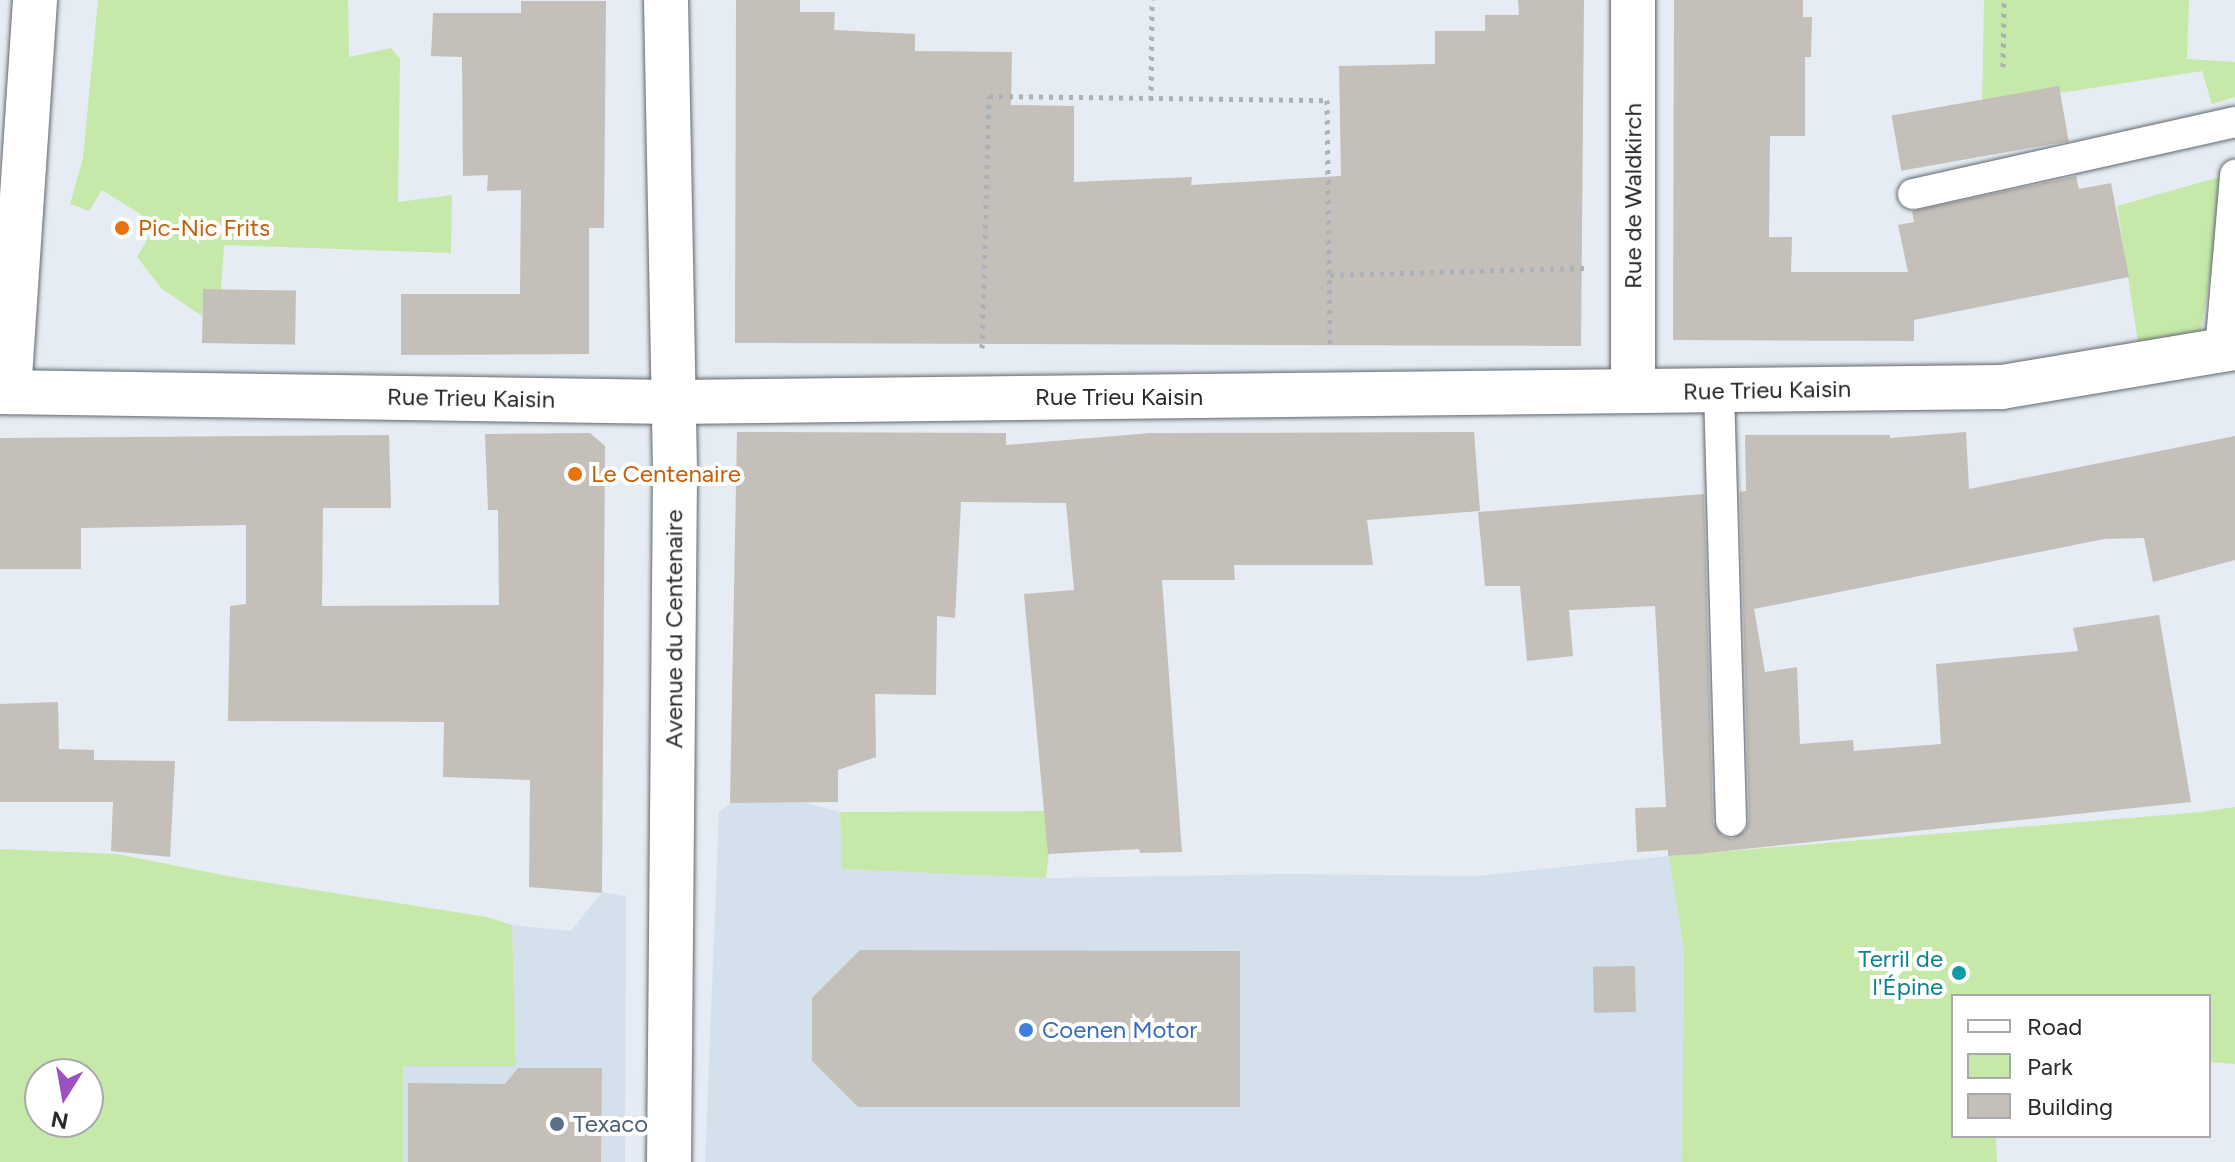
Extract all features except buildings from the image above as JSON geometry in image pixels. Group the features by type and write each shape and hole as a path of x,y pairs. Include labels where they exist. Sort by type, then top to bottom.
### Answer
{"street":[{"path":"4,392 35,0"},
{"name":"Avenue du Centenaire","path":"666,0 674,402 669,1162"},
{"name":"Rue de Waldkirch","path":"1633,0 1633,391"},
{"name":"Rue Trieu Kaisin","path":"4,392 674,402 2002,387 2228,349"}],"lane":[{"path":"1913,194 2235,122"},
{"path":"2228,349 2235,175"},
{"path":"1719,390 1731,821"}],"path":[{"path":"1151,100 1152,0"},
{"path":"2003,67 2004,0"},
{"path":"981,398 989,96 1327,100 1330,396"},
{"path":"1330,275 1633,267"}],"shaded area":[{"path":"731,803 806,803 840,812 843,869 1046,878 1287,874 1476,876 1669,856 1684,951 1682,1162 705,1162 719,812"},
{"path":"602,892 626,896 625,1162 403,1162 403,1066 516,1066 512,925 571,931"}],"green space":[{"path":"98,0 348,0 349,57 391,48 400,59 398,202 452,195 451,253 224,245 221,290 203,289 202,316 162,289 137,257 156,224 102,190 89,211 70,204 83,158"},
{"path":"1984,0 2189,0 2187,59 2235,62 2235,97 2212,104 2202,71 1982,105"},
{"path":"2227,175 2200,337 2138,342 2117,206"},
{"name":"Terril de l'Épine","path":"2235,807 2235,1064 2211,1062 2211,994 1951,994 1951,1138 1996,1138 1997,1162 1682,1162 1684,951 1669,856"},
{"path":"1054,811 1046,878 842,869 840,812"},
{"path":"0,849 117,854 238,878 487,917 512,925 516,1066 403,1066 403,1162 0,1162"}],"place":[{"name":"Pic-Nic Frits","path":"122,228"},
{"name":"Le Centenaire","path":"575,474"},
{"name":"Terril de l'Épine","path":"1959,973"},
{"name":"Coenen Motor","path":"1026,1030"},
{"name":"Texaco","path":"557,1124"}]}
